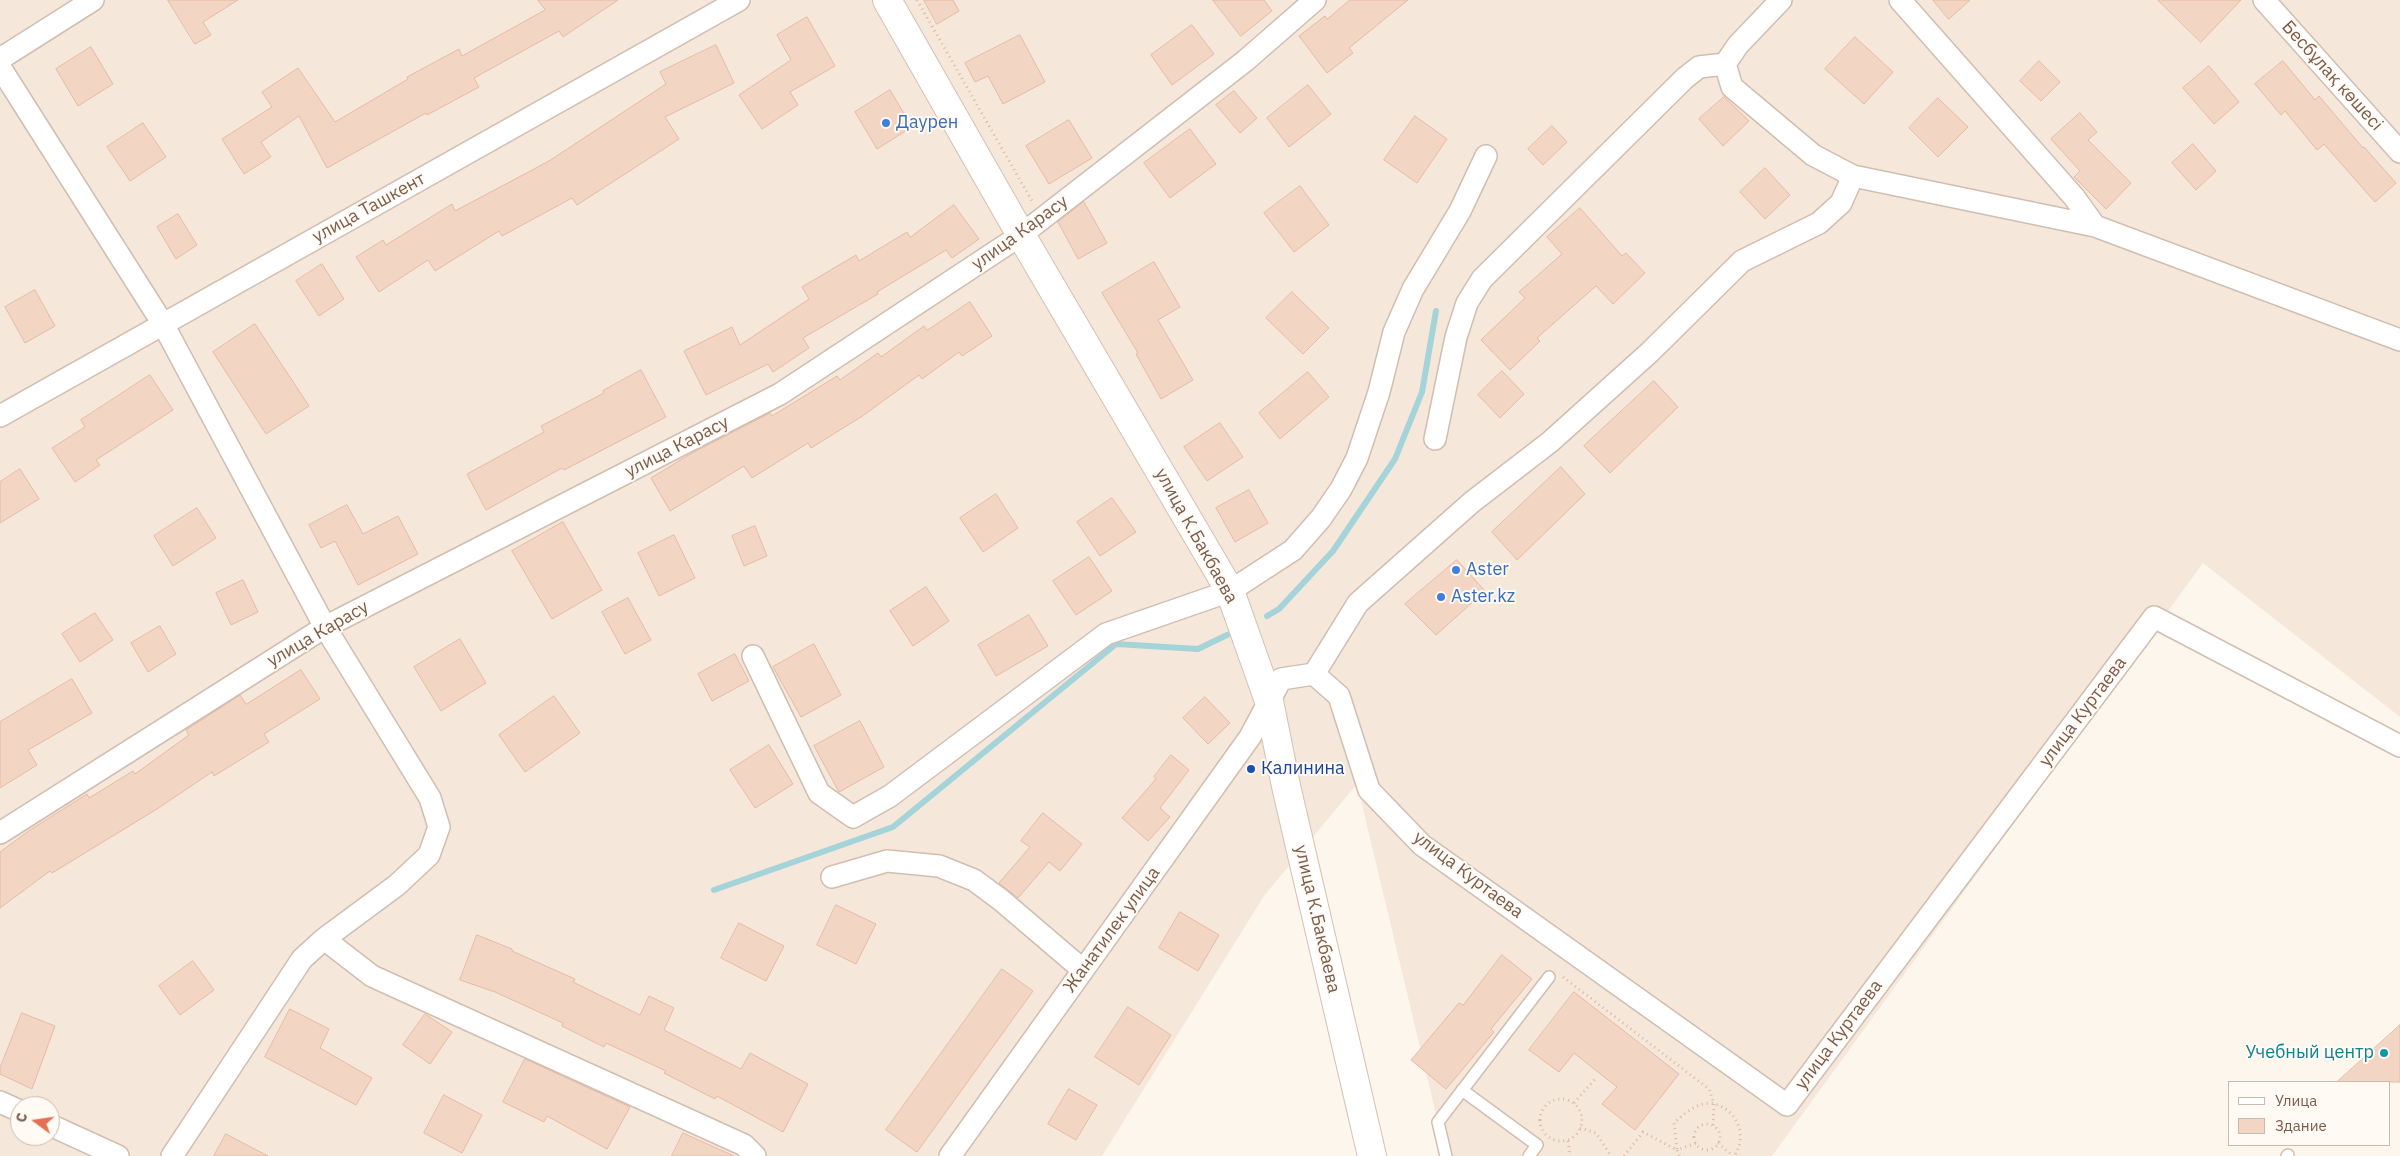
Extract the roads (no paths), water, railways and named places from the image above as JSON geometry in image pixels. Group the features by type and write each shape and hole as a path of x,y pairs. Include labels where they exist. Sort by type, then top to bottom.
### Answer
{"street":[{"path":"0,59 93,0"},
{"name":"улица Ташкент","path":"0,416 739,0"},
{"name":"улица К.Бакбаева","path":"887,0 1021,235 1230,591 1269,701 1286,786 1372,1156"},
{"name":"улица Карасу","path":"0,833 325,627 780,394 1021,235 1245,61 1315,0"},
{"path":"1435,439 1456,337 1467,302 1482,279 1685,78 1699,67 1725,64 1738,45 1781,0"},
{"path":"1900,0 2067,190 2096,226"},
{"name":"Бесбұлақ көшесі","path":"2264,0 2400,152"},
{"path":"1725,64 1732,86 1813,155 1853,176 2096,226 2400,340"},
{"path":"0,67 163,324 325,627 430,798 439,827 429,854 397,885 324,939 302,959 172,1156"},
{"path":"753,656 819,793 853,817 890,796 1106,634 1230,591 1292,550 1321,518 1341,489 1357,458 1379,392 1394,332 1413,289 1460,210 1486,156"},
{"path":"1269,701 1281,680 1314,674 1358,603 1472,502 1550,442 1650,352 1742,261 1819,224 1841,203 1853,176"},
{"name":"улица Куртаева","path":"1314,674 1339,696 1369,790 1422,845 1787,1105 2154,617 2400,746"},
{"name":"Жанатилек улица","path":"950,1156 1250,737 1269,701"},
{"path":"832,877 887,861 939,866 974,880 1001,900 1083,970"},
{"path":"324,939 372,976 744,1145 755,1156"},
{"path":"60,1130 117,1156"}],"lane":[{"path":"1446,1156 1438,1122 1549,977"},
{"path":"1462,1090 1537,1145 1529,1156"}],"waterway":[{"path":"1267,616 1279,609 1333,551 1395,459 1422,392 1436,311"},
{"path":"714,890 893,827 1116,644 1198,649 1227,635"}],"place":[{"name":"Даурен","path":"886,123"},
{"name":"Aster","path":"1456,570"},
{"name":"Aster.kz","path":"1441,597"},
{"name":"Калинина","path":"1251,769"},
{"name":"Учебный центр","path":"2384,1053"}]}
